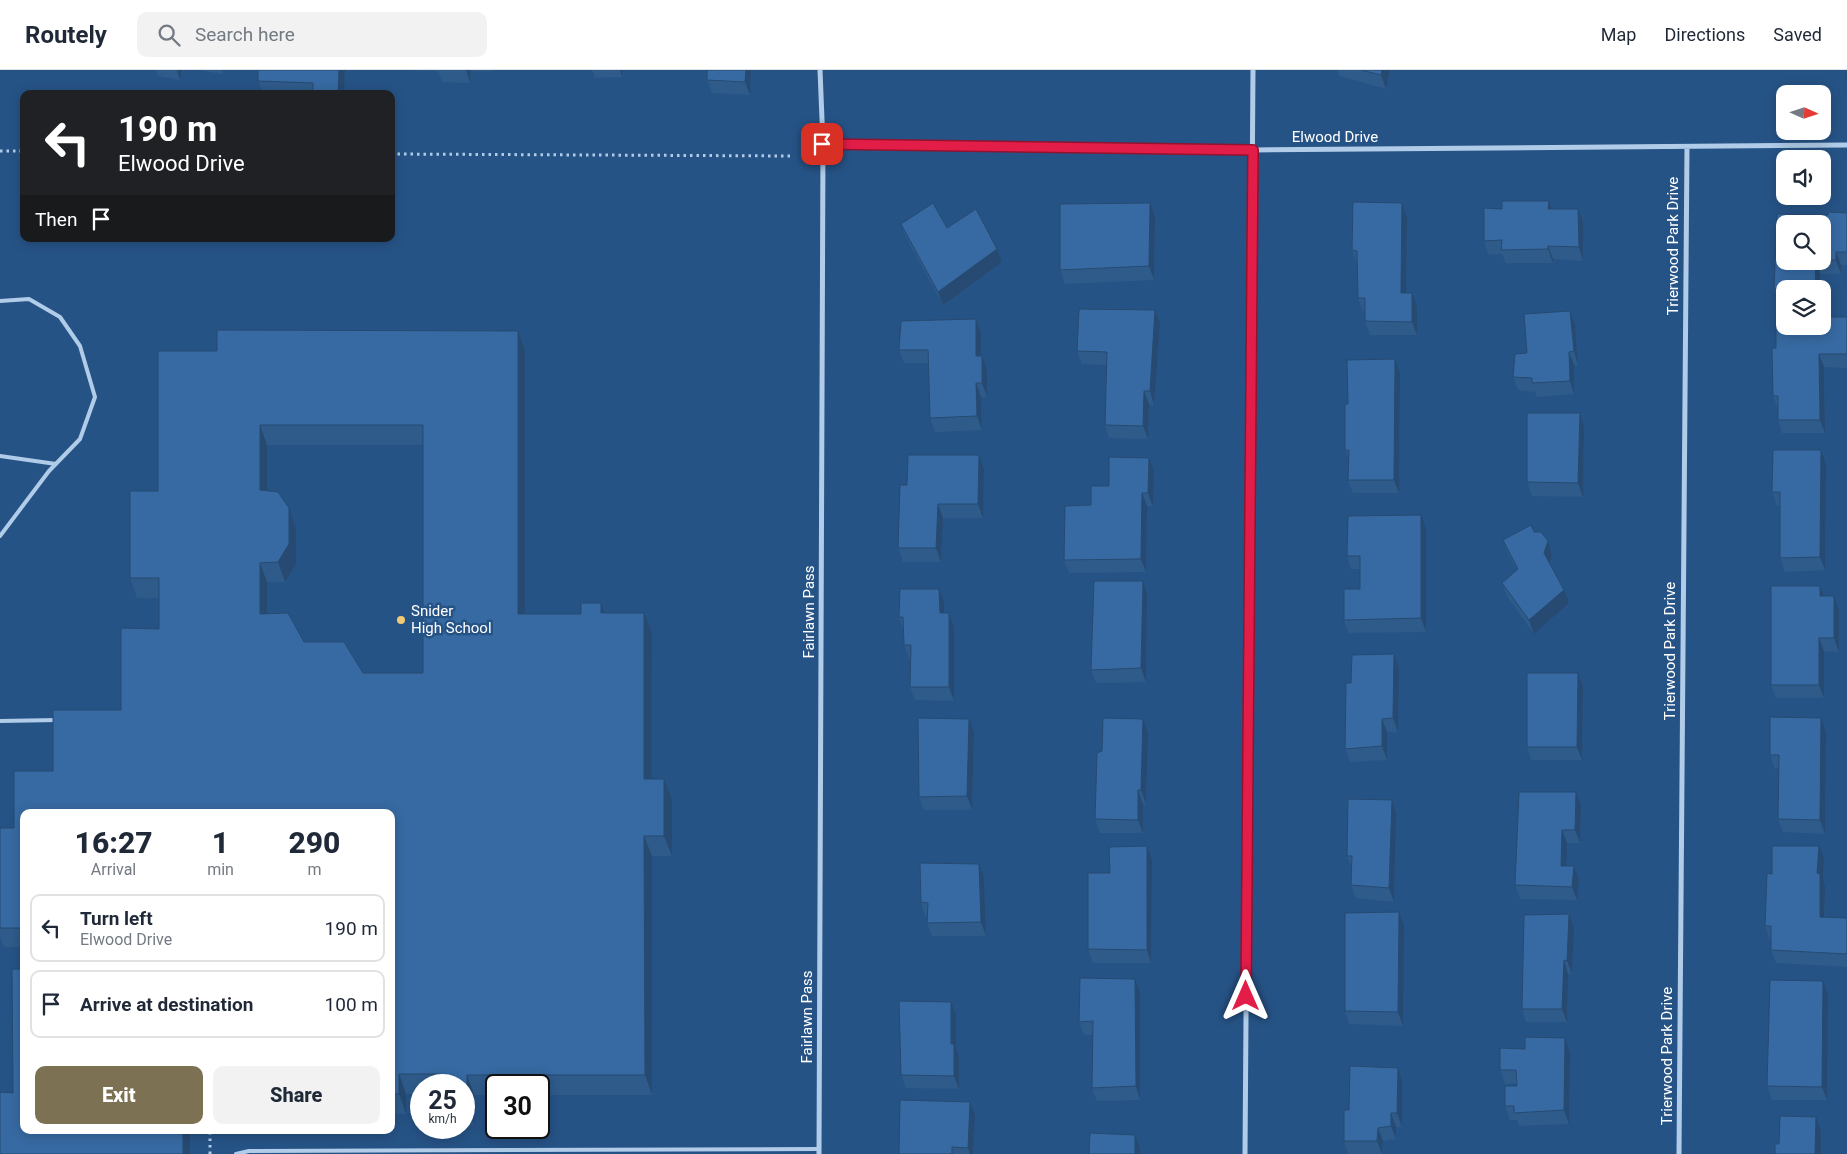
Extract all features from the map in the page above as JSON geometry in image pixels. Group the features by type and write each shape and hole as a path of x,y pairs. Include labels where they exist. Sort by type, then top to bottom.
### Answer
{"street":[{"name":"Fairlawn Pass","path":"820,70 822,144 820,1152"},
{"path":"1245,1154 1253,70"},
{"name":"Elwood Drive","path":"822,144 1253,150 1847,145"},
{"name":"Trierwood Park Drive","path":"1679,1154 1687,147"}],"lane":[{"path":"0,301 30,299 60,317 80,346 95,397 80,439 56,464 0,536"},
{"path":"0,456 56,464"},
{"path":"0,721 66,720"},
{"path":"236,1154 249,1151 820,1152"}],"path":[{"path":"0,151 20,151"},
{"path":"395,154 792,156"},
{"path":"210,1134 210,1154"}],"building":[{"path":"258,70 339,70 338,90 313,90 313,83 258,81"},
{"path":"707,70 746,70 745,82 707,80"},
{"path":"1361,70 1382,70 1381,75"},
{"path":"1502,201 1549,201 1548,209 1578,209 1579,247 1548,246 1548,249 1501,250 1502,240 1484,241 1484,208 1502,209"},
{"path":"1353,202 1402,203 1401,293 1412,293 1412,322 1365,321 1365,298 1358,298 1357,251 1352,250"},
{"path":"933,203 947,228 976,209 997,249 938,292 901,224"},
{"path":"1150,203 1149,266 1060,270 1060,204"},
{"path":"1828,212 1847,213 1847,252 1836,252 1836,260 1831,260 1831,215 1828,215"},
{"path":"1777,214 1828,215 1777,215"},
{"path":"1776,239 1776,270 1816,270 1815,280 1776,280 1776,289 1774,289"},
{"path":"1079,309 1155,310 1150,391 1144,391 1143,426 1105,425 1107,352 1077,351"},
{"path":"1570,311 1574,351 1569,352 1570,381 1532,383 1532,378 1513,377 1515,354 1527,353 1524,314"},
{"path":"1831,317 1847,317 1847,354 1819,354 1820,420 1778,420 1778,396 1773,396 1772,348 1776,348 1776,335 1831,335"},
{"path":"976,319 976,356 982,356 982,383 976,383 977,416 930,418 928,350 899,350 901,321"},
{"path":"217,330 518,331 518,614 581,614 581,603 601,603 601,613 644,613 644,779 664,779 664,836 644,836 645,1075 399,1074 399,1094 395,1094 395,809 20,809 20,928 0,928 0,828 14,828 14,771 53,771 53,710 121,710 121,628 159,629 159,578 130,578 130,491 158,491 158,351 217,351","holes":["260,425 423,425 423,673 363,673 344,642 304,642 288,613 260,614 260,563 278,562 289,544 289,508 278,492 260,490"]},
{"path":"1395,359 1394,480 1348,480 1349,450 1345,450 1345,404 1348,404 1347,360"},
{"path":"1527,413 1580,413 1578,483 1527,482"},
{"path":"1773,450 1821,450 1820,557 1780,558 1780,492 1772,492"},
{"path":"908,455 979,455 978,504 938,504 936,548 898,548 900,485 907,485"},
{"path":"1109,457 1149,458 1148,493 1142,493 1141,559 1064,560 1065,506 1091,505 1091,486 1109,486"},
{"path":"1421,515 1421,618 1344,620 1344,589 1360,589 1360,556 1347,556 1348,516"},
{"path":"1531,525 1534,532 1541,532 1548,541 1544,553 1564,590 1529,620 1502,583 1518,569 1503,540"},
{"path":"1094,581 1143,581 1141,668 1091,670"},
{"path":"1771,586 1820,586 1820,596 1834,596 1834,638 1819,638 1819,685 1771,685"},
{"path":"900,589 939,589 940,613 949,613 949,687 910,687 911,645 904,645 903,617 899,617"},
{"path":"1394,654 1393,718 1382,719 1382,746 1345,749 1346,683 1351,683 1352,655"},
{"path":"1527,673 1578,673 1577,747 1527,747"},
{"path":"1770,717 1821,718 1820,820 1778,819 1779,755 1770,755"},
{"path":"918,718 969,719 967,796 919,797"},
{"path":"1103,718 1143,719 1141,790 1138,790 1138,820 1095,819 1097,753 1102,751"},
{"path":"1519,792 1576,792 1575,830 1562,830 1561,866 1574,866 1572,887 1515,885"},
{"path":"1348,799 1392,800 1389,888 1351,885 1352,856 1347,856"},
{"path":"1147,846 1147,950 1088,949 1088,873 1110,873 1109,847"},
{"path":"1772,846 1819,846 1817,873 1820,874 1820,917 1847,918 1847,954 1771,950 1771,926 1765,926 1767,873 1772,874"},
{"path":"920,863 979,864 981,922 927,923 928,903 921,902"},
{"path":"1399,912 1398,1012 1345,1011 1345,913"},
{"path":"1569,914 1567,961 1564,960 1562,1009 1522,1009 1524,915"},
{"path":"12,969 20,969 20,1134 183,1134 183,1154 0,1154 0,1092 13,1093"},
{"path":"1080,978 1135,979 1136,1086 1092,1088 1093,1021 1079,1022"},
{"path":"1770,980 1823,981 1822,1087 1767,1086"},
{"path":"899,1001 951,1002 951,1044 954,1044 954,1076 901,1075"},
{"path":"1525,1037 1565,1038 1564,1110 1514,1113 1514,1106 1505,1106 1505,1086 1517,1086 1516,1070 1500,1070 1500,1048 1525,1049"},
{"path":"1350,1066 1398,1068 1397,1113 1391,1113 1391,1126 1378,1128 1377,1141 1344,1141 1344,1110 1349,1110"},
{"path":"900,1100 970,1102 968,1148 952,1147 952,1154 899,1154"},
{"path":"1780,1116 1816,1117 1815,1154 1775,1154 1775,1144 1779,1144"},
{"path":"1090,1133 1135,1135 1135,1154 1089,1154"}],"place":[{"name":"Snider High School","path":"401,620"}],"route":[{"path":"822,144 1253,150 1246,996"}]}
